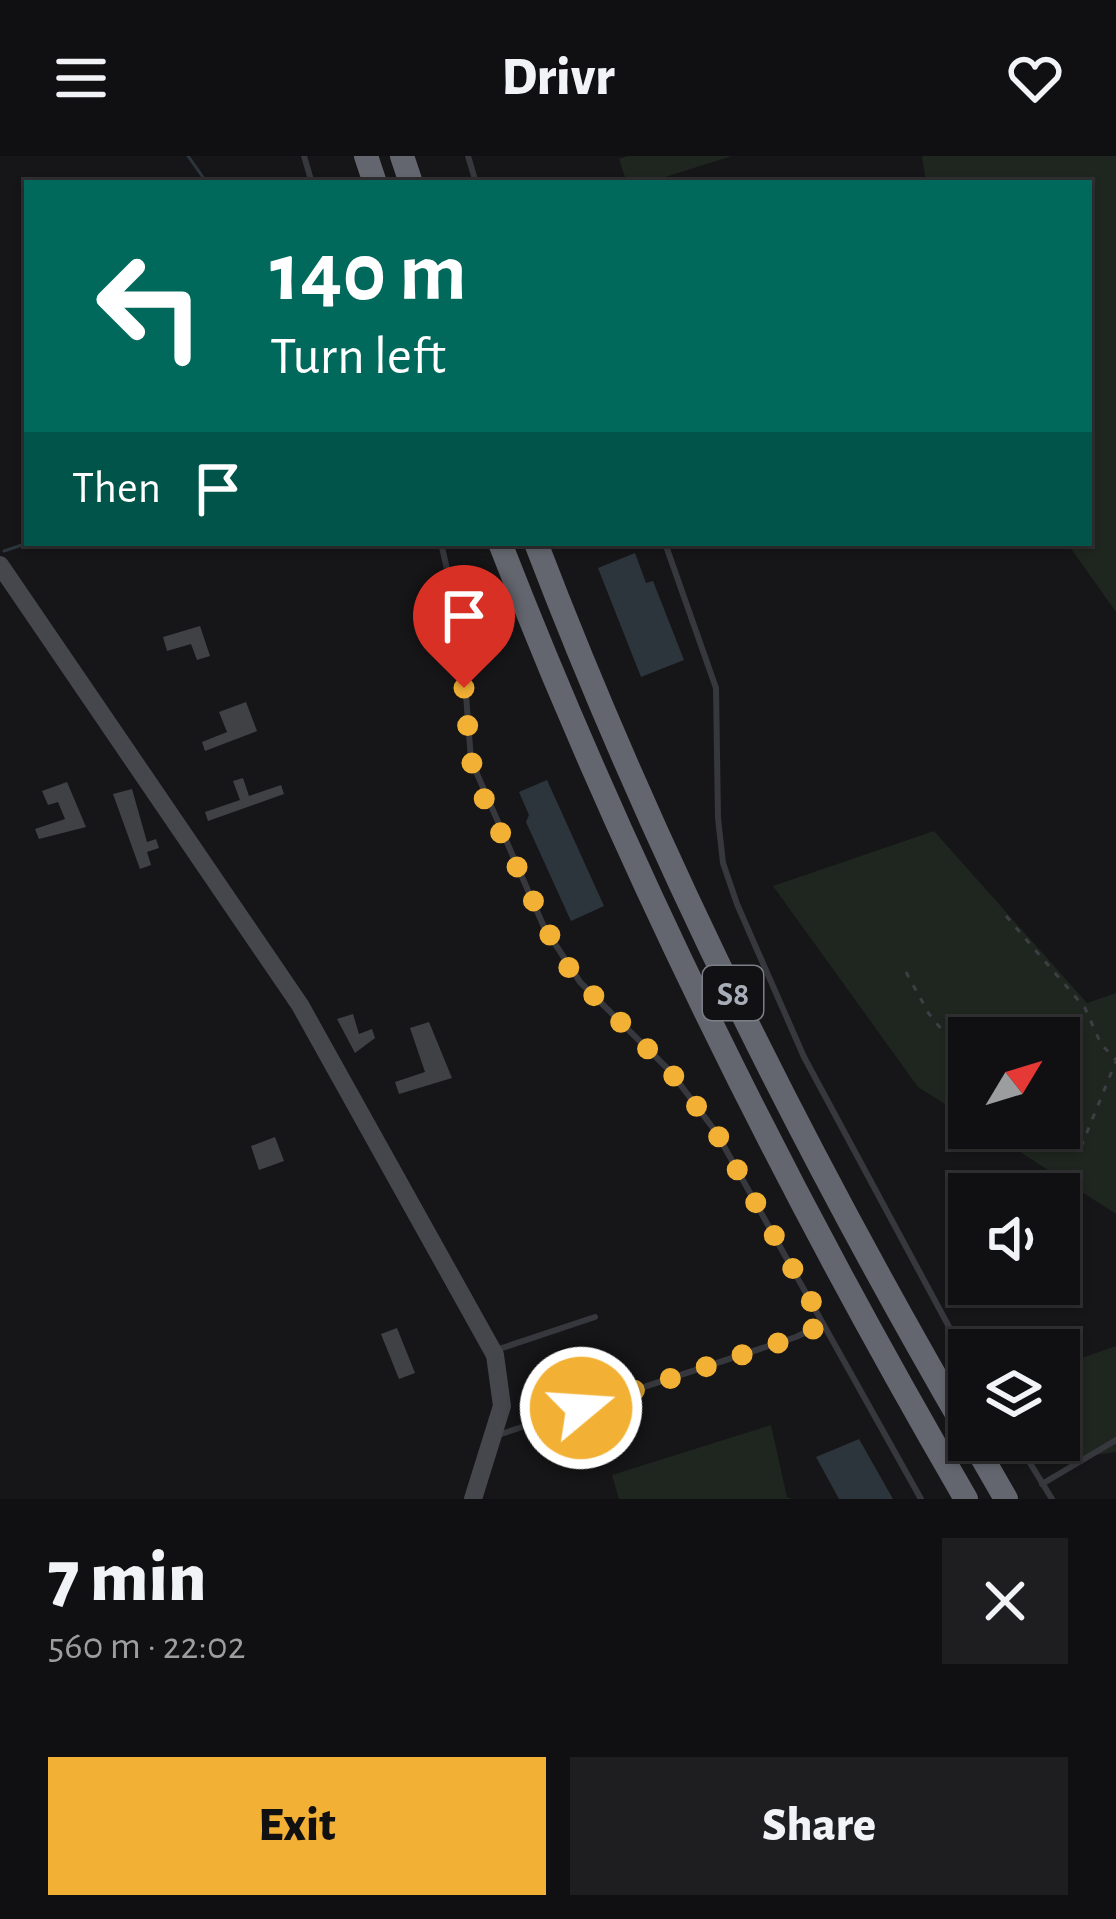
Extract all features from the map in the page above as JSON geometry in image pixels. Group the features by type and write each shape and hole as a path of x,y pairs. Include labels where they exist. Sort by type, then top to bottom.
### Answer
{"highway":[{"name":"S8","path":"501,546 594,772 719,1043 852,1299 966,1499"},
{"name":"S8","path":"537,546 634,781 724,976 884,1286 948,1399"},
{"name":"S8","path":"984,1461 1006,1499"}],"street":[{"path":"0,565 299,1004 493,1351 503,1388 495,1436 473,1499"}],"lane":[{"path":"442,546 461,630 471,760 544,927 580,982 670,1071 716,1132 921,1499"},
{"path":"666,546 716,688 720,838 736,904 804,1058 950,1329"},
{"path":"493,1351 595,1317"},
{"path":"495,1436 824,1324"},
{"path":"1042,1484 1116,1440"},
{"path":"1028,1461 1052,1499"}],"path":[{"path":"1006,916 1085,1008 1101,1044 1116,1060 1081,1147"},
{"path":"906,972 948,1037"},
{"path":"1080,1129 1087,1132"}],"shaded area":[{"path":"732,156 656,180 626,180 619,159"},
{"path":"922,156 1116,156 1116,612 1069,546 1092,546 1092,180 926,180"},
{"path":"635,553 646,583 653,581 684,660 641,677 598,568"},
{"path":"547,780 604,906 571,921 526,822 529,815 519,792"},
{"path":"934,831 1087,1003 1116,993 1116,1214 1080,1191 1080,1173 1053,1173 1015,1149 1080,1149 1080,1017 948,1017 948,1106 918,1087 773,886"},
{"path":"1116,1346 1116,1452 1080,1457 1080,1359"},
{"path":"771,1425 787,1497 793,1499 619,1499 612,1475"},
{"path":"859,1439 893,1499 839,1499 816,1457"}],"building":[{"path":"200,626 210,656 197,660 191,644 167,651 163,637"},
{"path":"246,702 257,731 205,751 202,742 227,732 219,712"},
{"path":"243,778 249,796 281,785 284,794 208,821 205,812 240,800 233,781"},
{"path":"67,782 86,827 39,839 35,829 65,819 58,802 48,805 42,791"},
{"path":"132,789 147,842 156,839 159,848 147,852 151,865 140,869 113,794"},
{"path":"353,1014 359,1034 372,1029 375,1038 355,1053 337,1019"},
{"path":"429,1022 452,1078 399,1094 395,1082 425,1072 410,1028"},
{"path":"275,1137 284,1161 259,1170 251,1146"},
{"path":"397,1328 415,1373 399,1379 381,1334"}],"waterway":[{"path":"188,156 205,180"},
{"path":"4,551 24,544"}],"route":[{"path":"464,688 471,760 480,790 560,956 670,1071 716,1132 824,1324 581,1408"}]}
